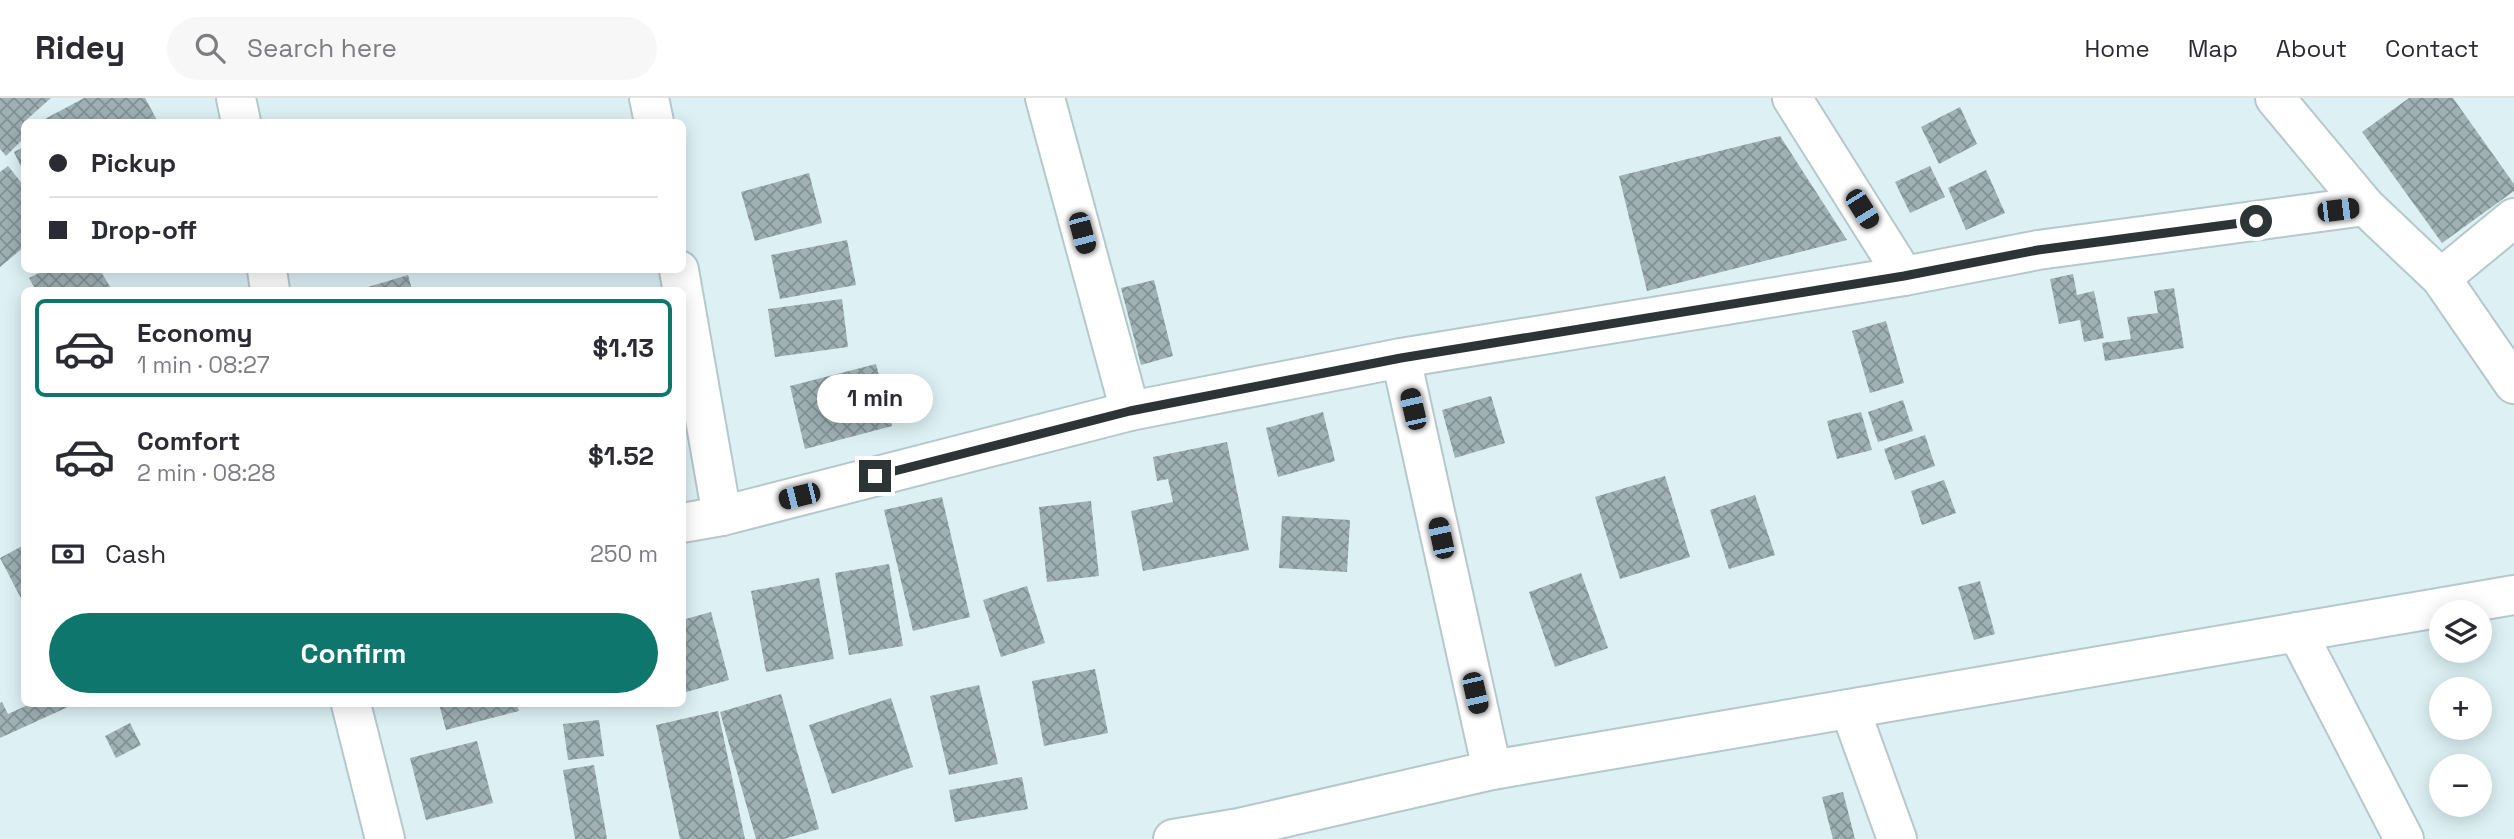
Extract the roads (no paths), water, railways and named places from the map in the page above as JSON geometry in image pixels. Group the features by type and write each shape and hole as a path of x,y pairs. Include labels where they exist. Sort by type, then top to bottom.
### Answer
{"street":[{"path":"236,98 240,119"},
{"path":"649,98 653,119"},
{"path":"1792,98 1904,276"},
{"path":"2275,98 2365,206 2441,278 2514,384"},
{"path":"1054,101 1130,411"},
{"path":"686,522 722,516 1130,411 1401,358 1904,276 2038,250 2365,206"},
{"path":"2441,278 2514,218"},
{"path":"686,310 722,516"},
{"path":"1401,358 1492,770"},
{"path":"1173,839 1241,834 1492,770 2514,595"},
{"path":"2297,632 2404,839"},
{"path":"352,707 385,839"},
{"path":"1850,709 1897,839"}]}
